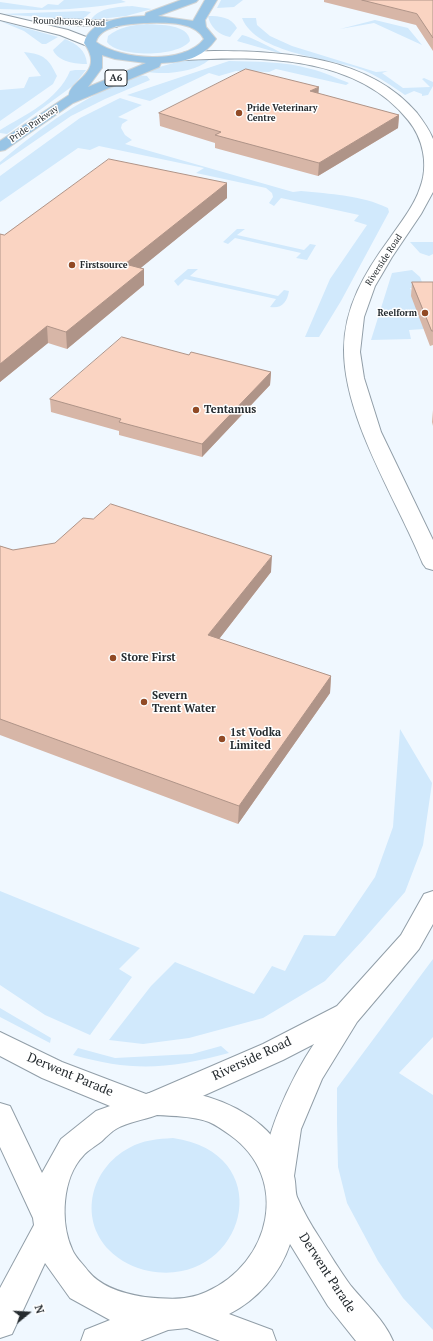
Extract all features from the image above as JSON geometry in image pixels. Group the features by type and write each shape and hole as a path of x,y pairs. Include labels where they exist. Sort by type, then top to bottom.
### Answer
{"main road":[{"path":"92,45 92,35 96,32 116,24 136,20 192,0"},
{"name":"A6","path":"92,45 104,53 122,58 165,59 185,56 206,46 210,39 199,20 211,0"},
{"path":"136,20 175,21 205,32"},
{"name":"Pride Parkway","path":"0,147 68,100 89,80 94,71 97,57 92,45"},
{"name":"Pride Parkway","path":"68,100 165,59"}],"street":[{"name":"Roundhouse Road","path":"0,17 64,32 92,45"},
{"name":"Roundhouse Road","path":"22,21 116,24"},
{"name":"Riverside Road","path":"205,32 227,41 286,58 336,68 376,86 408,111 419,125 430,147 432,167 428,187 416,211 376,268 364,290 355,316 352,352 354,371 366,415 433,564"},
{"name":"Riverside Road","path":"185,56 220,53 286,58"},
{"name":"Riverside Road","path":"178,1314 204,1309 230,1297 260,1272 269,1258 278,1237 283,1215 281,1188 286,1129 299,1096 310,1074 347,1014 396,960 410,942 433,901"},
{"name":"Riverside Road","path":"149,1104 273,1052 347,1014"},
{"name":"Derwent Parade","path":"0,1043 52,1070 149,1104 179,1103 201,1107 230,1119 255,1138 268,1156 308,1246 339,1294 377,1341"},
{"path":"0,1324 47,1221 47,1197 56,1169 73,1143 97,1123 118,1112 149,1104"},
{"path":"0,1115 47,1221 52,1244 66,1270 89,1293 108,1304 134,1313 178,1314 260,1341"},
{"path":"97,1341 178,1314"}],"shaded area":[{"path":"64,0 121,0 126,2 94,7 63,9 0,9 0,2 42,8 48,4 58,5"},
{"path":"221,0 243,0 234,7 217,8"},
{"path":"132,6 152,9 126,16 91,20 99,12 104,10 116,7"},
{"path":"91,12 82,20 0,14"},
{"path":"208,16 217,16 228,19 235,24 237,28 230,37 222,34 213,27"},
{"path":"242,18 256,18 257,25 270,36 292,46 376,72 388,71 382,73 403,88 430,87 422,79 424,78 433,82 433,86 428,95 422,96 422,94 414,91 405,95 369,72 295,53 262,40 250,30"},
{"path":"375,20 408,28 422,45 374,23 340,29"},
{"path":"0,21 58,37 46,44 42,44 24,31"},
{"path":"147,24 166,25 179,28 185,31 190,41 183,47 161,53 147,54 122,51 113,47 107,42 108,36 117,30"},
{"path":"242,35 256,40 286,55 237,41"},
{"path":"65,39 83,51 87,64 68,62 55,54 53,50"},
{"path":"24,52 36,54 45,58 57,76 53,84 0,121 0,90 24,88 29,77 41,76"},
{"path":"184,60 209,60 196,67 180,72 148,72 151,71 149,70"},
{"path":"229,61 270,62 301,66 349,83 346,85 276,69 269,72 236,71 219,76 209,73 150,101 127,95"},
{"path":"86,70 74,85 7,134 0,133 0,130 40,106 58,90 70,71"},
{"path":"137,75 147,76 150,80 105,99 71,116 0,165 0,162 48,124 82,102"},
{"path":"120,98 142,105 118,117 128,120 122,124 121,128 125,135 132,140 125,144 293,192 301,191 345,196 367,200 388,208 389,212 341,301 319,337 305,337 330,279 367,225 354,221 359,215 281,198 274,206 269,203 273,197 272,193 266,188 196,173 204,168 99,146 90,150 78,148 0,202 0,176 80,118"},
{"path":"237,229 245,229 237,235 304,250 310,244 316,245 307,260 296,258 301,253 235,238 228,244 223,242"},
{"path":"410,242 433,242 433,254 429,256 420,253"},
{"path":"188,269 198,269 190,276 278,296 284,290 289,291 281,306 270,307 276,299 185,279 178,286 174,281"},
{"path":"412,270 420,277 424,287 410,288 413,293 424,329 409,330 411,339 371,340 392,273"},
{"path":"400,729 432,783 423,845 405,892 325,981 263,1018 189,1038 143,1044 109,1040 151,986 175,962 254,994 272,966 285,971 304,935 335,936 375,877 393,827"},
{"path":"0,891 140,948 119,969 132,977 90,1035 45,1015 0,985"},
{"path":"433,959 433,1037 399,1073 433,1095 433,1330 403,1298 378,1261 347,1203 338,1167 337,1088"},
{"path":"0,1008 51,1038 50,1043 0,1017"},
{"path":"221,1046 229,1053 169,1065 133,1066 114,1064 73,1055 78,1048 115,1058 192,1054"},
{"path":"173,1138 207,1149 229,1168 239,1192 238,1217 227,1241 208,1260 182,1271 149,1271 133,1266 118,1258 109,1250 99,1237 94,1223 92,1209 93,1194 105,1168 116,1157 129,1148 140,1143 156,1139"}],"building":[{"path":"362,0 433,0 433,38 417,14"},
{"path":"246,69 319,87 310,91 399,115 319,163 215,135 221,132 159,113"},
{"name":"Firstsource","path":"109,159 227,183 125,264 144,269 66,332 47,326 0,364 0,234 4,235"},
{"path":"412,282 433,282 433,331 432,331"},
{"path":"122,337 189,355 191,352 271,372 202,444 119,422 121,419 50,399"},
{"name":"Store First","path":"111,504 272,556 208,635 331,676 239,806 0,719 0,546 13,550 55,543 83,518 93,519"}],"place":[{"name":"Pride Veterinary Centre","path":"239,113"},
{"name":"Firstsource","path":"72,265"},
{"name":"Reelform","path":"425,313"},
{"name":"Tentamus","path":"196,410"},
{"name":"Store First","path":"113,658"},
{"name":"Severn Trent Water","path":"144,702"},
{"name":"1st Vodka Limited","path":"222,739"}]}
